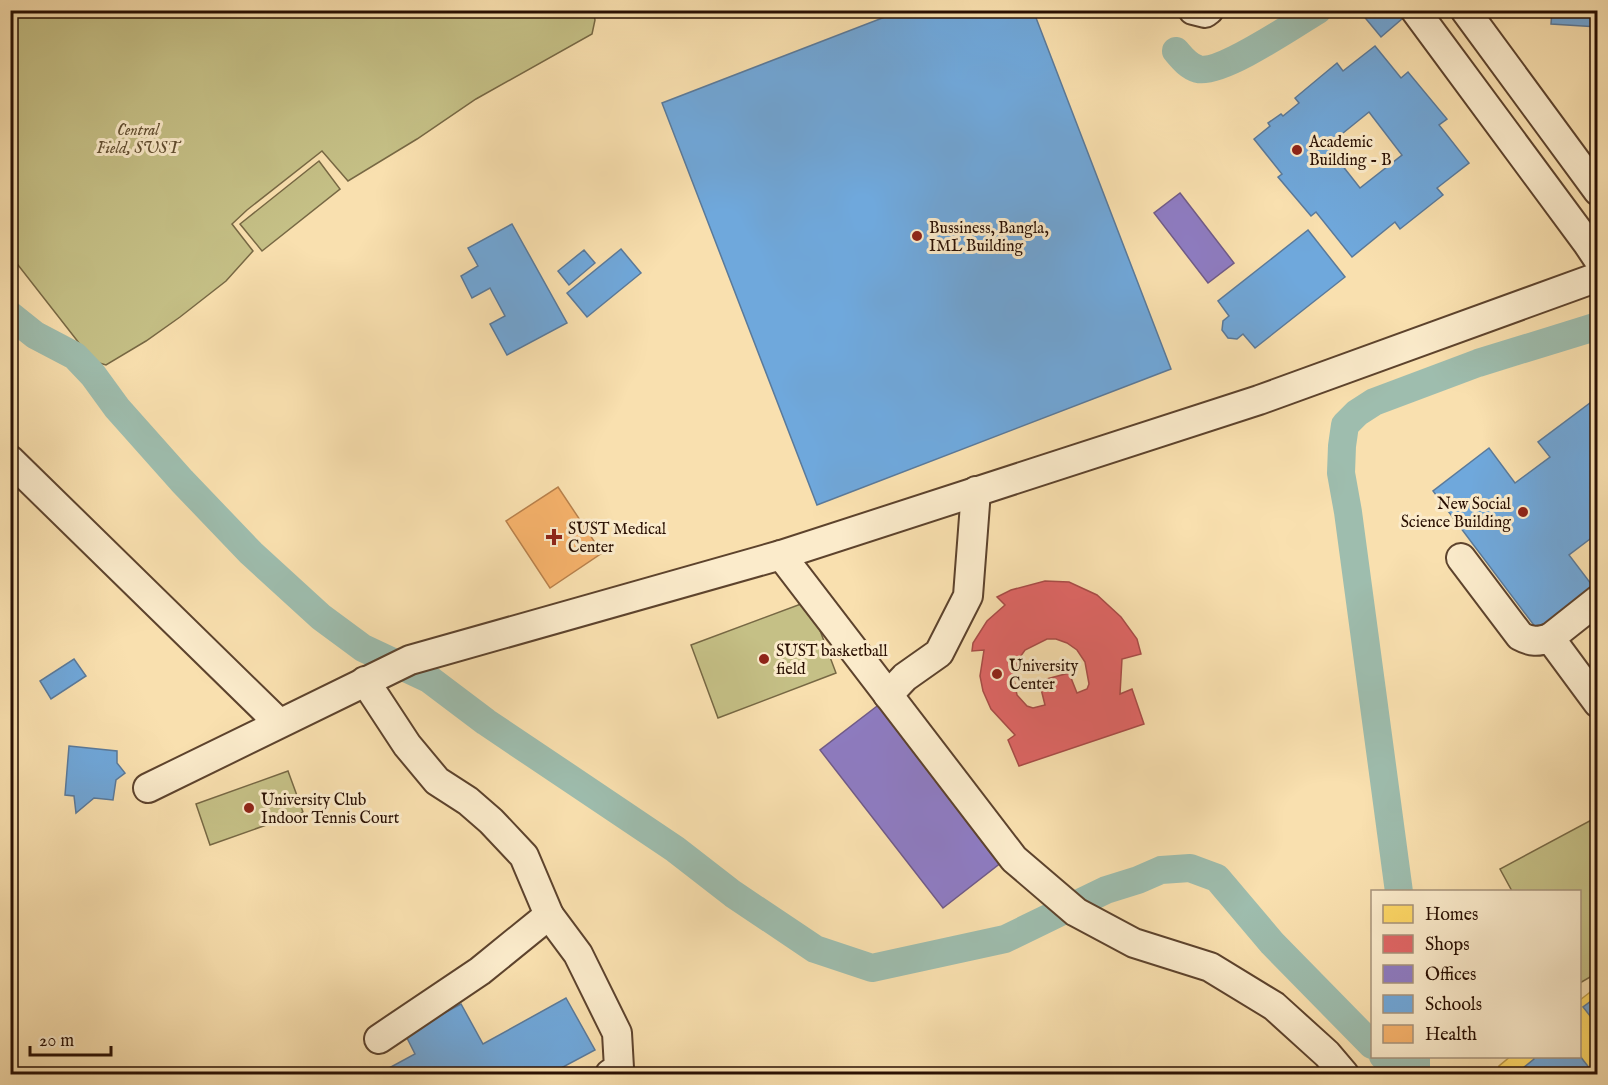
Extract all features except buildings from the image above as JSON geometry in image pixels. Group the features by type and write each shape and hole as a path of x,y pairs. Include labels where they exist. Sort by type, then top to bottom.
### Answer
{"street":[{"path":"1193,10 1205,13 1209,10"},
{"path":"1415,10 1598,259"},
{"path":"1466,10 1598,191"},
{"path":"148,788 388,670 781,555 1259,400 1598,277"},
{"path":"10,460 279,723"},
{"path":"888,695 905,677 939,653 968,596 976,491"},
{"path":"781,555 1014,859 1076,912 1134,943 1210,968 1274,1006 1336,1064"},
{"path":"1461,558 1521,636 1530,641 1539,642 1550,638 1598,600"},
{"path":"1550,638 1598,703"},
{"path":"388,670 407,745 437,781 468,801 491,821 524,856 549,915 578,954 617,1034 619,1068 610,1074"},
{"path":"380,1039 480,970 549,915"}],"green space":[{"name":"Central Field, SUST","path":"11,10 593,10 595,20 592,34 476,99 417,139 348,181 322,151 232,224 253,251 226,281 146,341 106,365 96,362 79,343 11,256"},
{"path":"319,161 340,189 262,251 240,224"},
{"name":"SUST basketball field","path":"809,601 836,673 718,718 691,645"},
{"name":"University Club Indoor Tennis Court","path":"288,771 303,812 210,845 196,804"},
{"path":"1597,817 1597,973 1581,982 1581,890 1511,890 1500,869"}],"waterway":[{"path":"1176,51 1191,66 1198,69 1209,69 1240,57 1318,10"},
{"path":"10,315 35,335 75,356 93,375 117,408 182,481 251,553 321,617 363,648 429,679 486,722 675,849 733,894 815,949 872,968 1005,939 1106,890 1161,870 1190,868 1217,878 1272,943 1371,1044"},
{"path":"1399,890 1341,473 1345,425 1357,413 1374,402 1478,363 1598,326"},
{"path":"1385,1058 1400,1074"},
{"path":"1416,1058 1416,1074"}],"place":[{"name":"Academic Building - B","path":"1297,150"},
{"name":"Bussiness, Bangla, IML Building","path":"917,236"},
{"name":"New Social Science Building","path":"1523,512"},
{"name":"SUST Medical Center","path":"554,537"},
{"name":"SUST basketball field","path":"764,659"},
{"name":"University Center","path":"997,674"},
{"name":"University Club Indoor Tennis Court","path":"249,808"}]}
